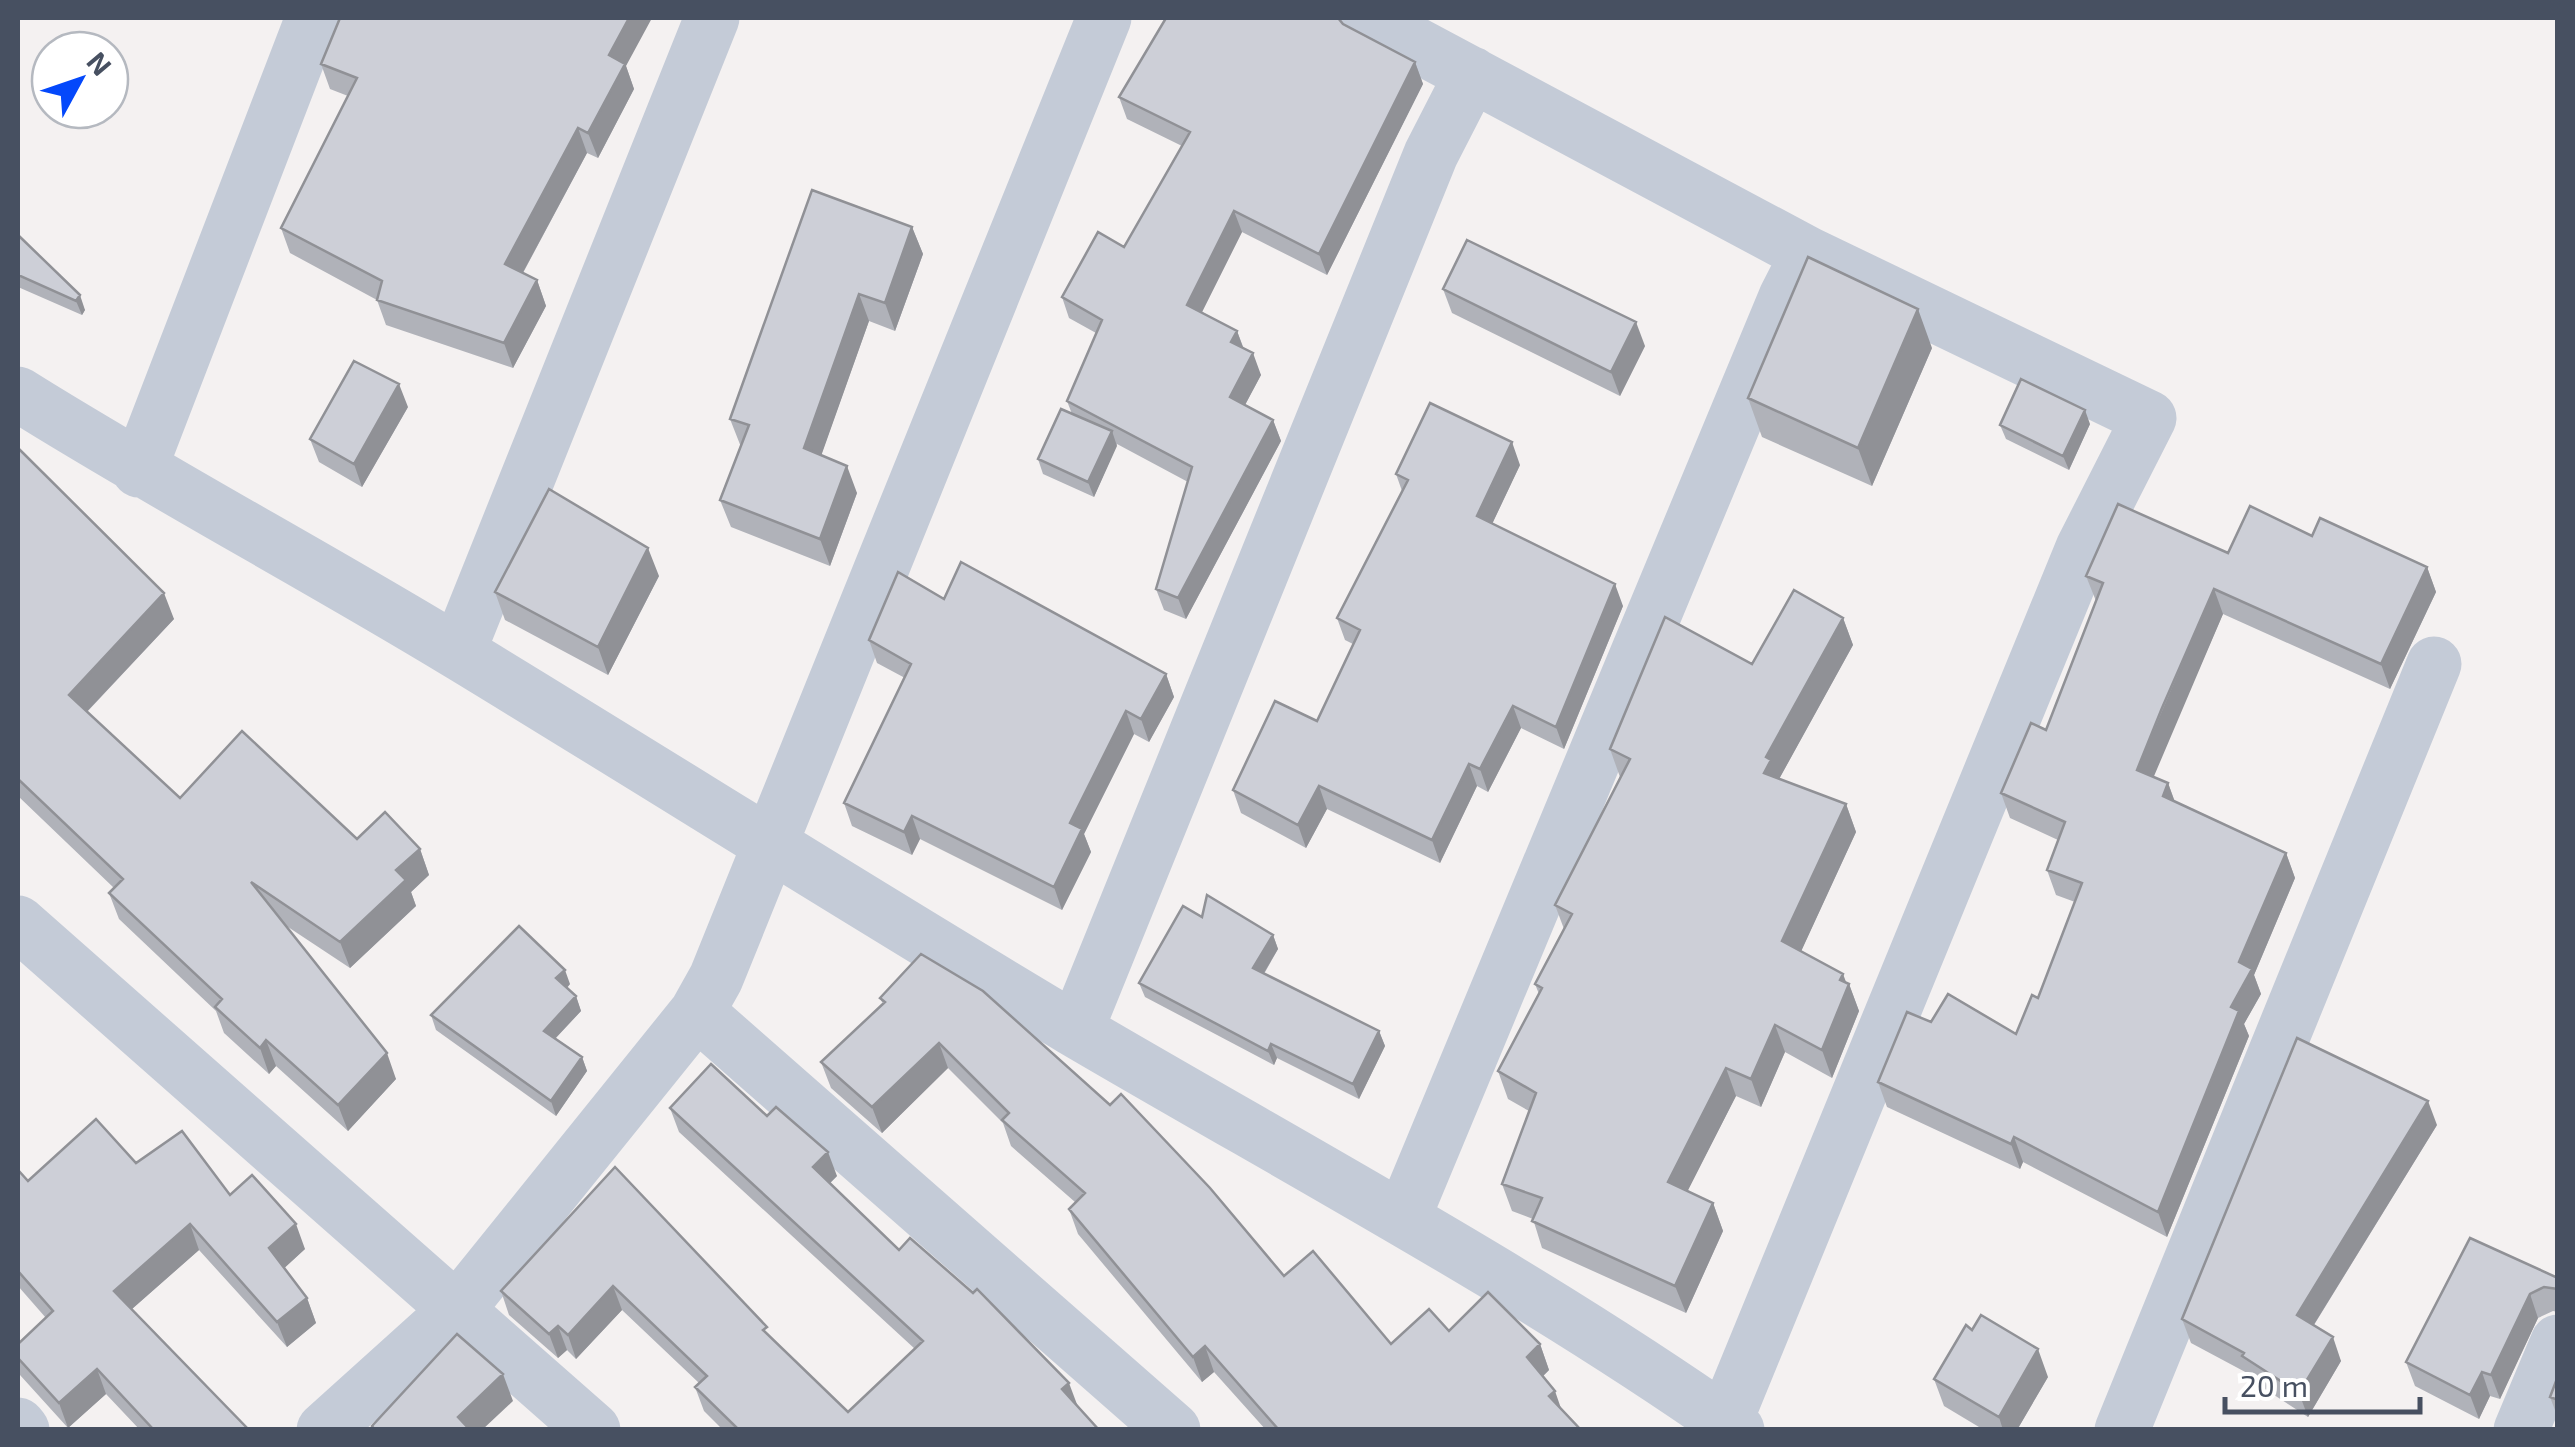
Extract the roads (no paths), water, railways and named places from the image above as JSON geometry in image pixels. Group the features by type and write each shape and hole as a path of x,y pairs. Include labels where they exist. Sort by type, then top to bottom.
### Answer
{"street":[{"path":"138,470 313,18"},
{"path":"458,652 712,18"},
{"path":"324,1430 456,1311 696,1012 716,978 1104,18"},
{"path":"18,394 138,470 458,652 770,848 1403,1218 1731,1425 2083,548 2148,418 1808,254 1366,18"},
{"path":"1076,1030 1432,154 1472,74"},
{"path":"1403,1218 1786,297 1808,254"},
{"path":"2122,1430 2434,664"},
{"path":"18,923 593,1430"},
{"path":"696,1012 1173,1430"},
{"path":"2521,1430 2558,1342"}]}
